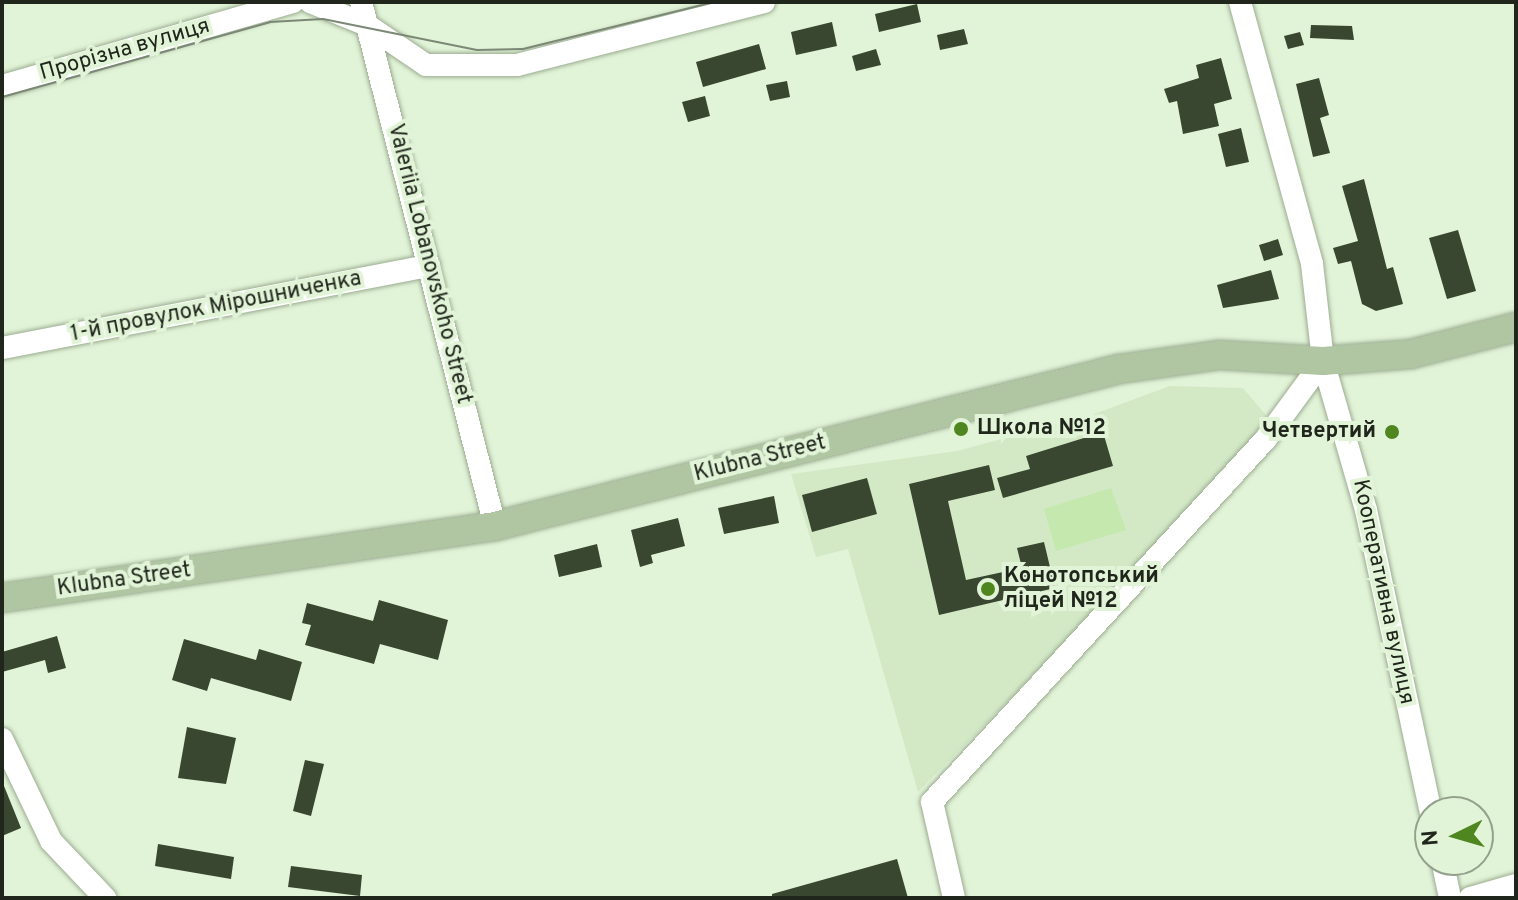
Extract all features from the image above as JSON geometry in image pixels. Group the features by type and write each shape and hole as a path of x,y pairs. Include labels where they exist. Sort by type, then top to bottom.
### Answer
{"main road":[{"name":"Klubna Street","path":"2,598 495,526 1119,369 1220,355 1323,361 1411,354 1516,327"}],"street":[{"name":"Прорізна вулиця","path":"2,86 293,2"},
{"path":"310,2 367,25 426,65 517,65 764,2"},
{"name":"Valeriia Lobanovskoho Street","path":"361,2 495,526"},
{"name":"Кооперативна вулиця","path":"1240,2 1312,264 1323,361 1366,510 1428,796"},
{"name":"1-й провулок Мірошниченка","path":"2,348 429,266"},
{"path":"954,898 932,802 1265,440 1323,361"},
{"path":"2,739 51,841 105,898"},
{"path":"1445,876 1450,898"},
{"path":"1470,898 1516,885"}],"shaded area":[{"name":"Конотопський ліцей №12","path":"1170,386 1243,388 1266,415 1266,423 1088,620 918,792 848,549 816,557 791,474 957,451 1094,414"},
{"path":"1111,488 1126,530 1056,551 1044,509"}],"building":[{"path":"917,4 921,22 879,32 875,14"},
{"path":"832,22 837,46 796,55 791,32"},
{"path":"1311,25 1352,26 1354,40 1310,38"},
{"path":"964,29 968,44 940,50 937,35"},
{"path":"1300,32 1304,45 1288,49 1284,36"},
{"path":"759,44 766,69 703,87 696,62"},
{"path":"876,49 881,65 856,71 852,56"},
{"path":"1221,58 1232,99 1214,104 1219,126 1183,134 1177,101 1169,103 1164,89 1199,78 1196,65"},
{"path":"1319,78 1329,115 1320,118 1330,153 1313,157 1296,84"},
{"path":"787,81 790,97 770,101 766,85"},
{"path":"705,96 710,116 688,122 682,102"},
{"path":"1241,128 1249,162 1226,167 1218,134"},
{"path":"1364,179 1387,269 1393,267 1403,304 1376,311 1362,304 1351,261 1338,264 1333,248 1358,241 1342,186"},
{"path":"1458,230 1476,291 1447,299 1429,238"},
{"path":"1278,239 1283,255 1264,261 1259,245"},
{"path":"1271,270 1279,299 1223,308 1217,285"},
{"path":"1103,432 1113,466 1003,498 997,478 1030,469 1026,456"},
{"path":"989,465 995,490 948,501 966,580 1022,568 1017,548 1044,542 1055,588 939,615 909,484"},
{"path":"867,478 877,514 812,532 802,495"},
{"path":"774,496 779,523 724,534 718,508"},
{"path":"678,518 685,546 651,555 653,563 640,567 631,530"},
{"path":"597,544 602,567 559,577 554,555"},
{"path":"379,600 448,620 438,660 380,644 374,664 305,645 311,625 302,623 307,603 373,621"},
{"path":"57,636 66,668 48,673 45,660 2,672 2,652"},
{"path":"184,639 256,660 259,649 302,662 291,701 211,678 207,691 172,680"},
{"path":"187,727 236,738 226,784 178,778"},
{"path":"305,760 324,764 311,816 293,811"},
{"path":"2,781 21,828 2,836"},
{"path":"158,844 234,857 231,879 155,866"},
{"path":"897,859 908,898 772,898 772,894"},
{"path":"291,866 362,875 360,896 288,887"}],"tram line":[{"path":"2,97 270,22 323,19 477,50 523,49 715,2"}],"place":[{"name":"Школа №12","path":"961,429"},
{"name":"Четвертий","path":"1392,432"},
{"name":"Конотопський ліцей №12","path":"988,589"}]}
